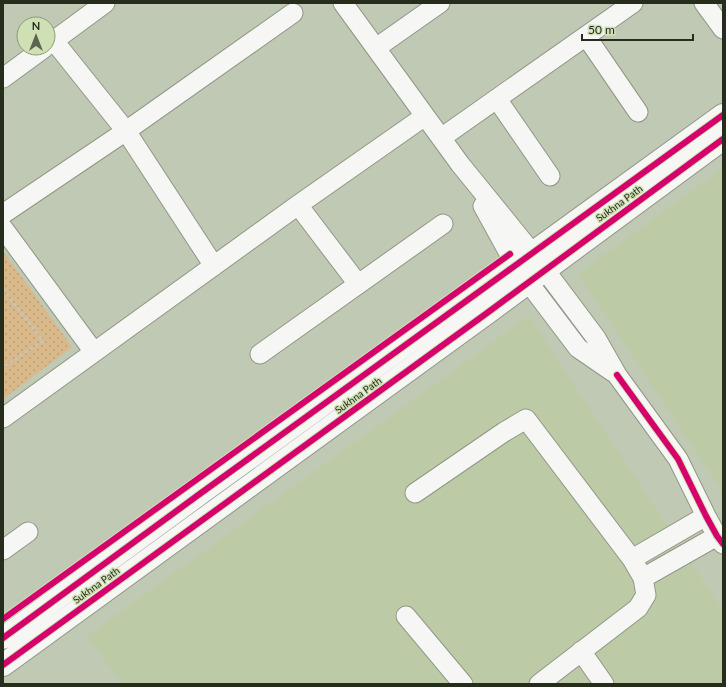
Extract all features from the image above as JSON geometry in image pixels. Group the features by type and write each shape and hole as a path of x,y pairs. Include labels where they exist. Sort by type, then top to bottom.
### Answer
{"main road":[{"name":"Sukhna Path","path":"3,665 531,268 723,115"},
{"name":"Sukhna Path","path":"3,638 195,498 531,268 723,139"}],"street":[{"path":"56,40 105,3"},
{"path":"343,3 460,164 531,268 578,348 617,375 678,459 706,516 720,540 643,578"},
{"path":"376,48 440,3"},
{"path":"441,138 633,3"},
{"path":"704,3 723,29"},
{"path":"3,214 293,13"},
{"path":"586,36 638,112"},
{"path":"56,53 126,130 214,266"},
{"path":"3,78 34,56"},
{"path":"497,99 550,176"},
{"path":"3,418 298,205 425,116"},
{"path":"298,205 358,284"},
{"path":"260,354 442,224"},
{"path":"3,228 94,352"},
{"path":"415,494 504,432 526,419 632,559 643,578 646,595 638,608 540,684"},
{"path":"632,559 706,516"},
{"path":"3,550 28,532"},
{"path":"406,616 463,684"},
{"path":"581,651 604,684"}],"path":[{"path":"3,289 42,341 3,367"}],"shaded area":[{"path":"723,168 723,492 578,274"},
{"path":"3,251 72,347 3,399"},
{"path":"529,316 719,605 723,613 723,684 122,684 87,636"}],"cycle path":[{"path":"3,638 723,115"},
{"path":"3,665 487,313 723,139"},
{"path":"3,619 510,254"},
{"path":"617,375 678,459 706,516 723,544"}]}
